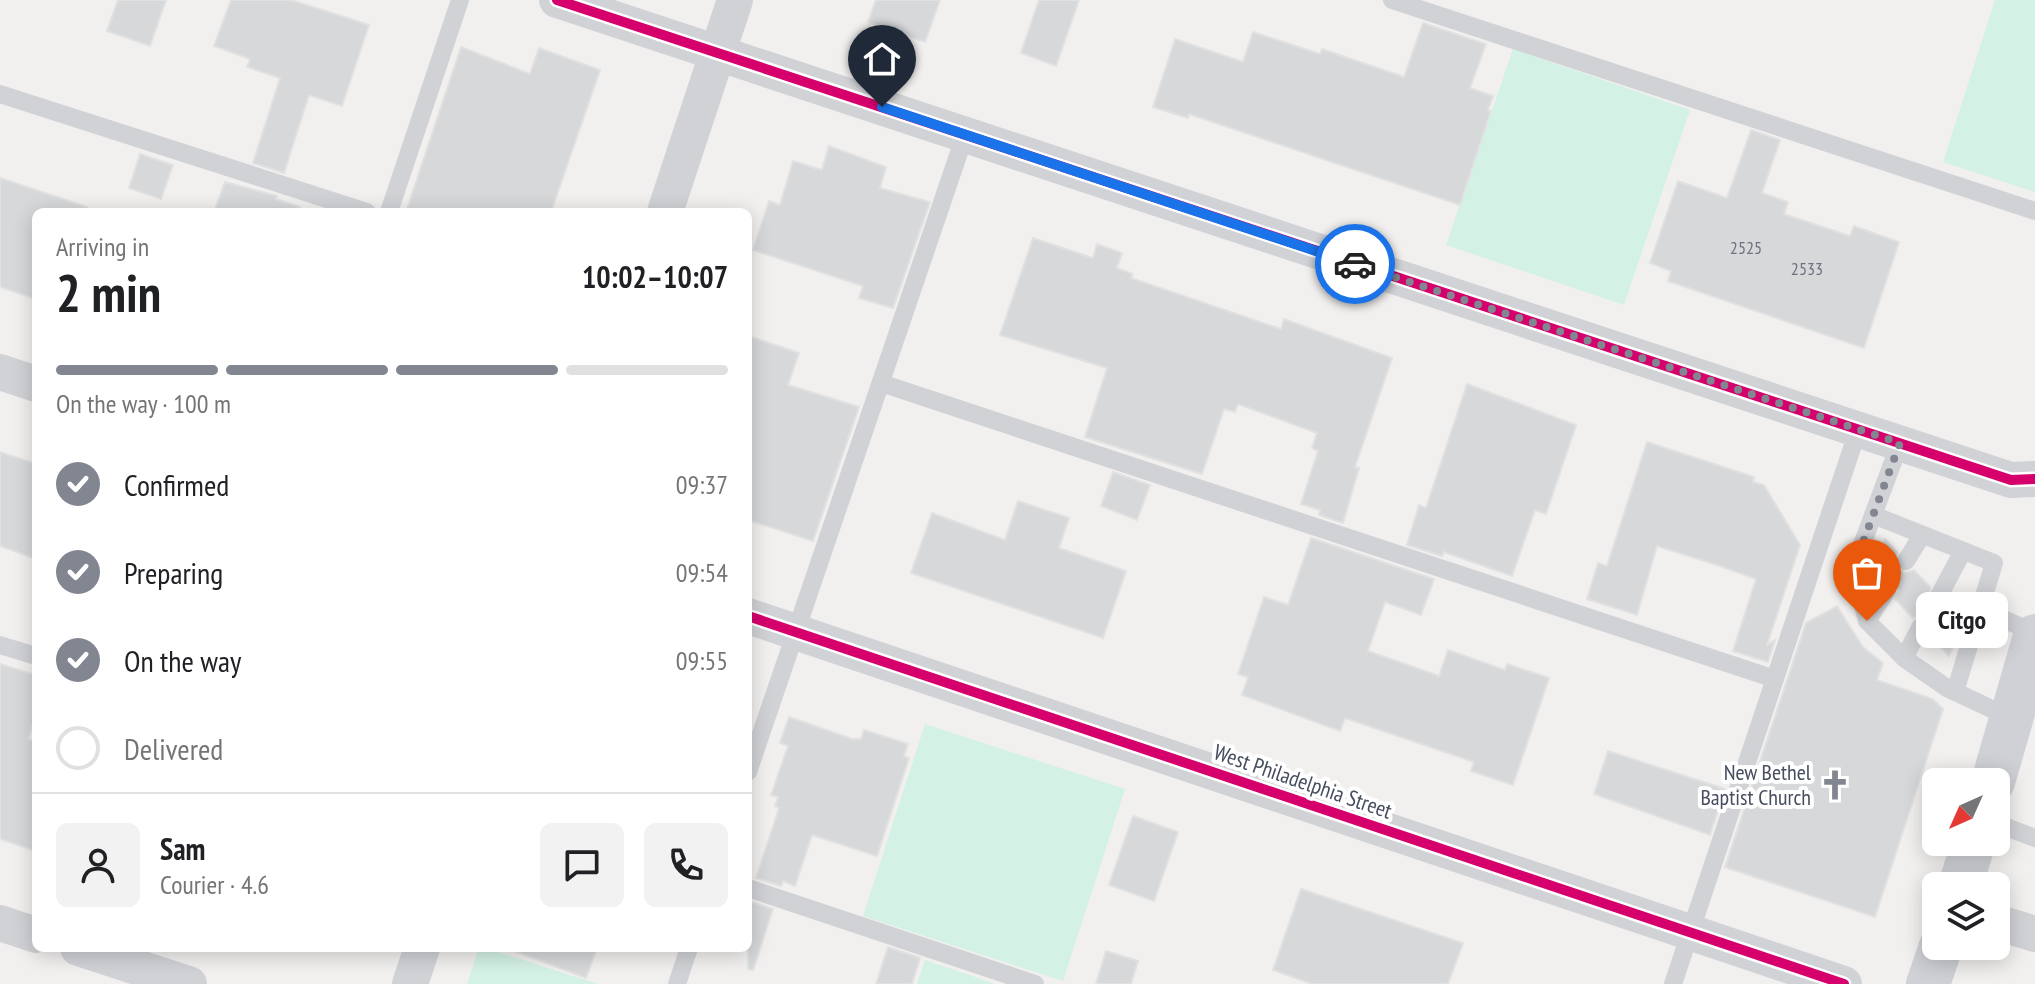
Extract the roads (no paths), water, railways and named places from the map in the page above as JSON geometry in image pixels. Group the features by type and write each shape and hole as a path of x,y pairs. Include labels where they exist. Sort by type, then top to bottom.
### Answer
{"street":[{"path":"557,0 717,50 965,135 2011,480 2035,479"},
{"path":"666,208 735,0"},
{"path":"0,372 32,383"},
{"name":"West Philadelphia Street","path":"752,617 1844,984"},
{"path":"1997,768 2035,634"},
{"path":"0,923 32,934"},
{"path":"2010,926 2035,934"},
{"path":"91,952 189,984"},
{"path":"410,984 421,952"},
{"path":"1928,984 1936,960"}],"lane":[{"path":"390,208 460,0"},
{"path":"1392,0 2035,211"},
{"path":"0,94 355,208"},
{"path":"752,760 965,135"},
{"path":"881,383 1775,679"},
{"path":"1673,984 1858,430"},
{"path":"1900,443 1853,569 1867,621 1904,658 1955,692 2013,719"},
{"path":"1873,515 1994,563 1984,606 1955,692"},
{"path":"1906,561 1922,535"},
{"path":"1939,596 1963,551"},
{"path":"1867,621 1887,590"},
{"path":"1984,606 1992,614 2035,634"},
{"path":"1904,658 1921,626"},
{"path":"0,645 32,655"},
{"path":"2010,828 2035,838"},
{"path":"752,889 1035,984"},
{"path":"677,984 688,952"}],"place":[{"name":"Citgo","path":"1867,621"},
{"name":"New Bethel Baptist Church","path":"1835,785"}]}
